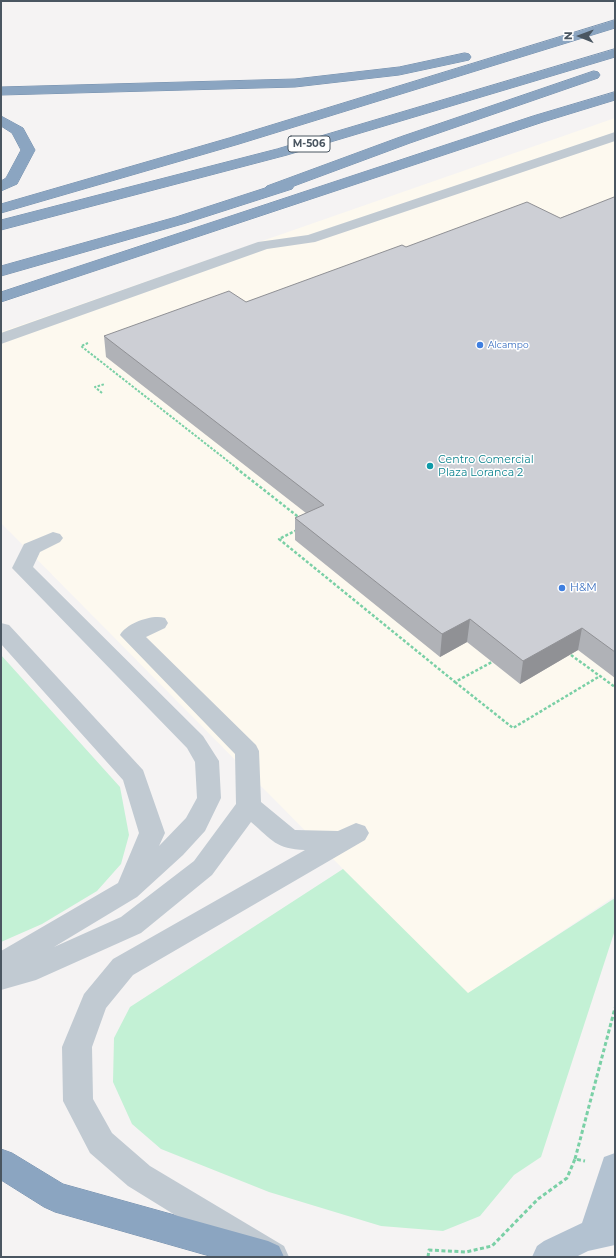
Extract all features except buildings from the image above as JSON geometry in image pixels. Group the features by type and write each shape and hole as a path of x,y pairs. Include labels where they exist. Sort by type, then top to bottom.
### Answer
{"highway":[{"path":"1,91 295,83 399,70 615,24"},
{"path":"1,209 242,138 615,24"},
{"name":"M-506","path":"1,225 282,152 615,53"},
{"name":"M-506","path":"1,271 181,220 242,200 405,140 608,71"},
{"path":"242,200 615,86"},
{"path":"1,297 531,121 615,96"},
{"path":"1,120 18,131 28,150 12,181 1,187"},
{"path":"1,294 57,278"},
{"path":"1,1163 55,1197 268,1257"}],"main road":[{"path":"548,1257 558,1249 605,1231 602,1164"}],"street":[{"path":"1,338 264,245 310,239 615,136"},
{"path":"310,239 326,249"},
{"path":"1,965 128,890 174,848 196,824 209,798 207,761 195,742 22,568 31,548 53,538"},
{"path":"1,978 26,972 131,924 203,868 249,806 247,751 131,635 158,623"},
{"path":"1,630 134,776 152,832 128,890"},
{"path":"249,806 289,840 349,837 123,967 94,1002 77,1047 78,1101 101,1143 139,1176 273,1257"}],"path":[{"path":"88,343 81,346 302,520"},
{"path":"102,393 95,388 105,384"},
{"path":"303,528 279,539 513,728 600,676"},
{"path":"571,655 615,687"},
{"path":"455,682 492,662"},
{"path":"428,1257 429,1250 466,1252 492,1246 538,1199 567,1178 575,1159 615,1008"},
{"path":"575,1159 602,1164"}],"shaded area":[{"path":"615,118 615,896 468,994 1,523 1,332"}],"green space":[{"path":"1,655 120,787 129,835 121,864 97,891 42,924 1,942"},
{"path":"343,869 468,993 615,898 615,930 541,1157 514,1175 480,1216 443,1231 381,1226 269,1192 161,1149 132,1124 113,1082 114,1038 130,1007"}],"place":[{"name":"Alcampo","path":"480,345"},
{"name":"Centro Comercial Plaza Loranca 2","path":"430,466"},
{"name":"H&M","path":"562,588"}]}
